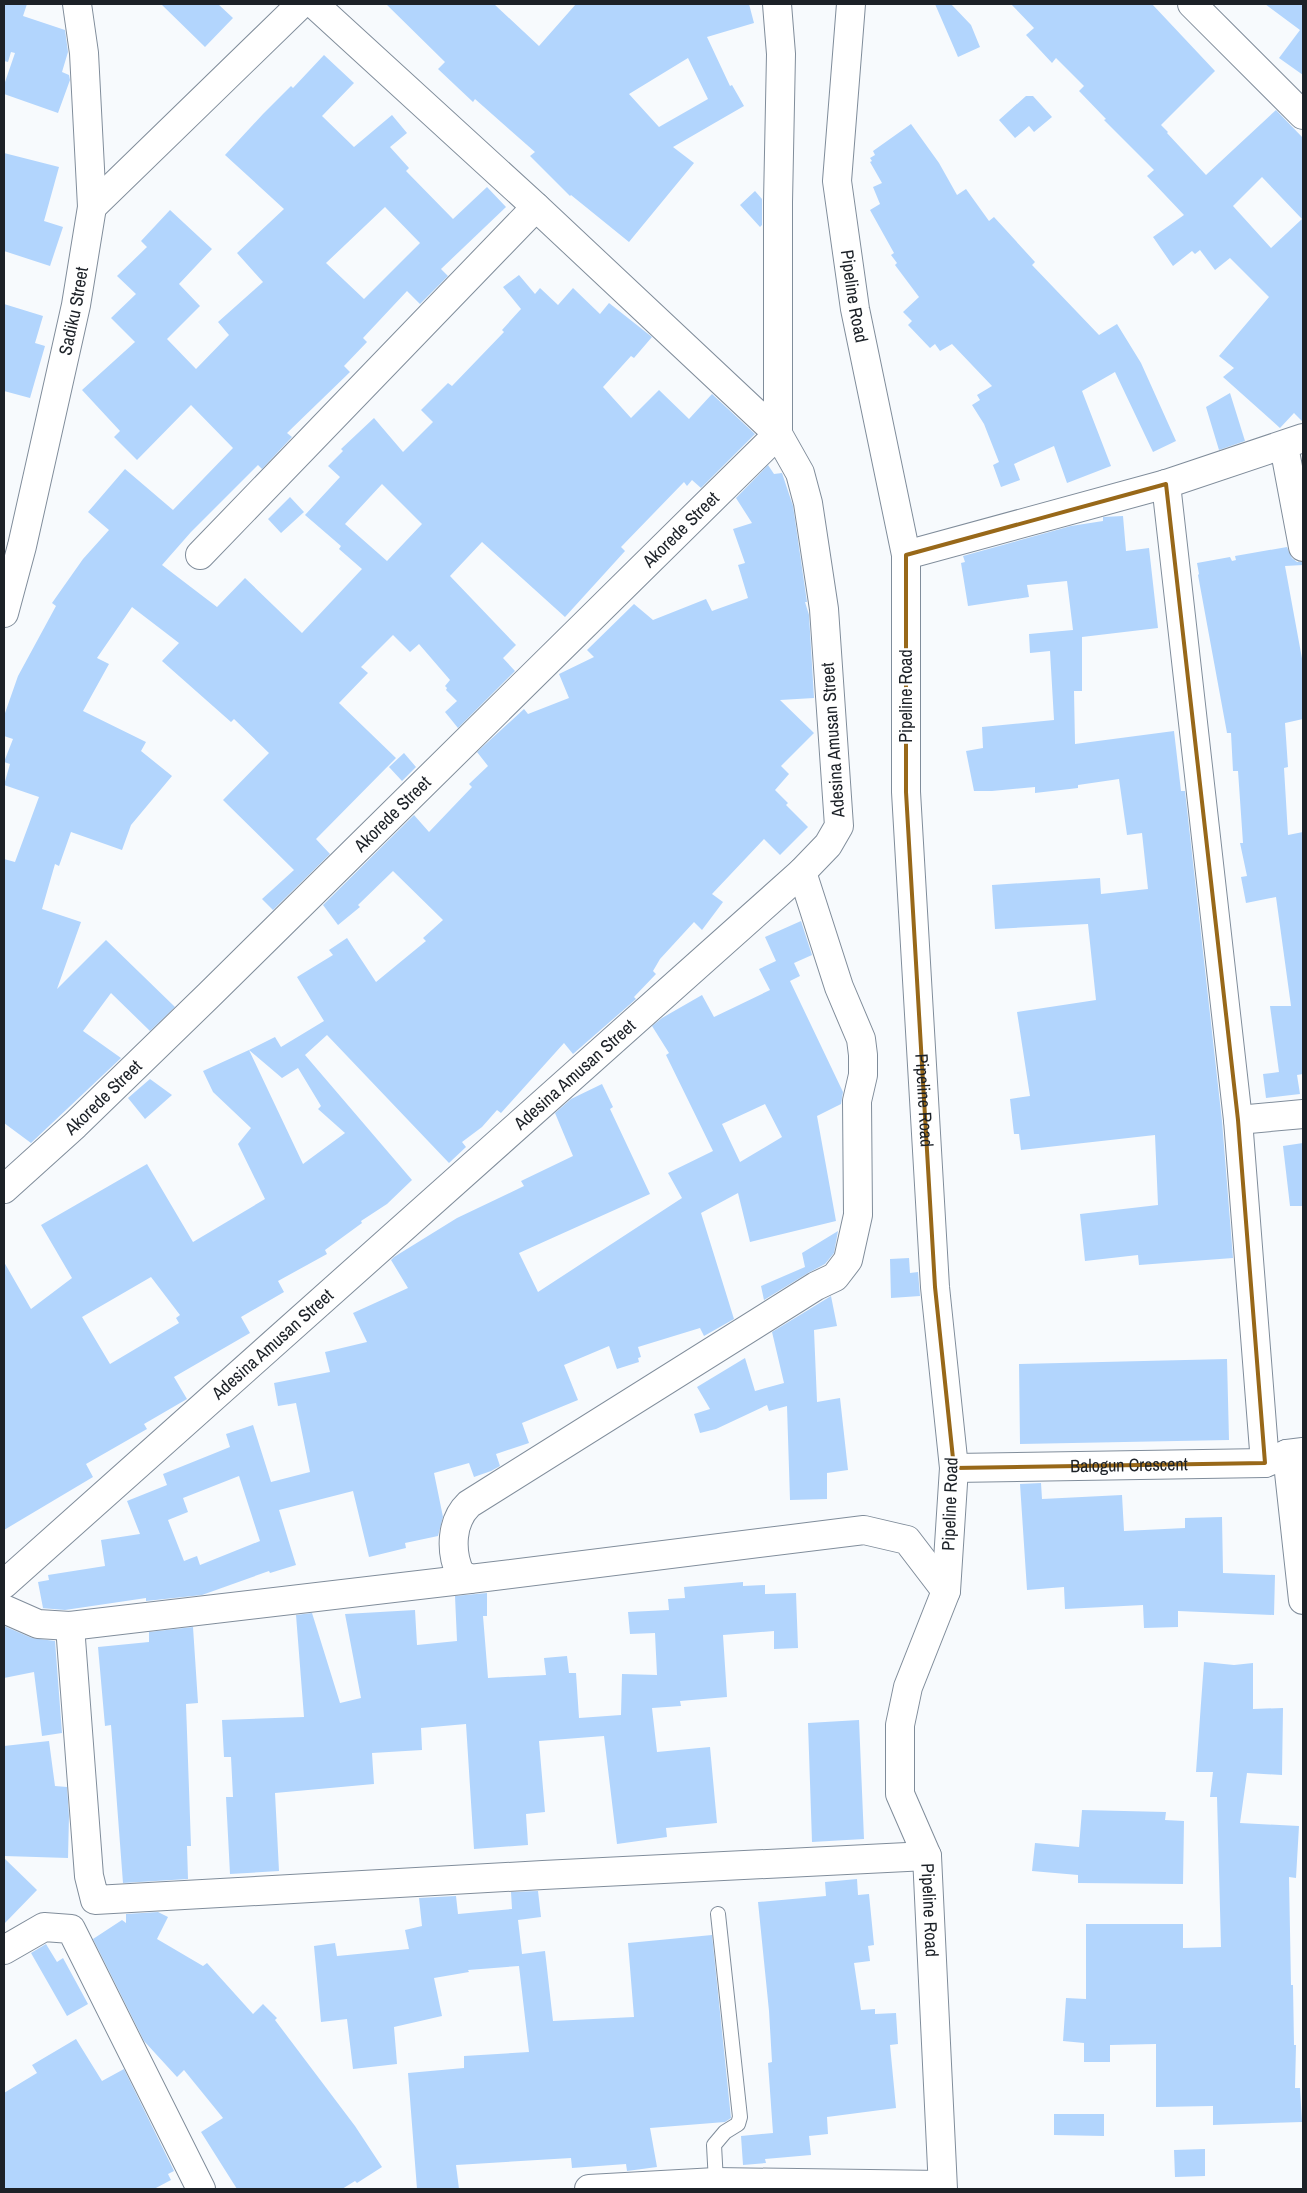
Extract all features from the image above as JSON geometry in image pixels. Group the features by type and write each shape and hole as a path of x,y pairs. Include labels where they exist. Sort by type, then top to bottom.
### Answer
{"street":[{"name":"Sadiku Street","path":"4,613 22,546 76,305 92,207 84,53 77,4"},
{"path":"92,207 301,4"},
{"path":"314,4 536,207 778,434"},
{"path":"777,4 781,54 778,202 778,434"},
{"name":"Pipeline Road","path":"851,4 837,181 855,309 906,555 907,802 935,1287 954,1468 946,1591 908,1687 900,1725 900,1794 926,1856 942,2187"},
{"path":"1192,4 1303,115"},
{"path":"200,555 536,207"},
{"name":"Adesina Amusan Street","path":"4,1584 802,872 828,845 839,826 839,802 824,609 808,503 800,473 778,434"},
{"name":"Akorede Street","path":"4,1189 75,1125 209,995 778,434"},
{"path":"906,555 1166,484 1294,442 1303,547"},
{"path":"1166,484 1238,1120 1303,1600"},
{"path":"470,1579 460,1573 453,1550 457,1520 469,1504 816,1286 835,1277 848,1260 858,1216 857,1101 863,1055 861,1039 839,986 802,872"},
{"path":"1238,1120 1303,1114"},
{"name":"Balogun Crescent","path":"954,1468 1285,1456"},
{"path":"4,1609 38,1624 70,1626 864,1530 907,1540 946,1591"},
{"path":"70,1626 88,1876 95,1900 533,1875 926,1856"},
{"path":"4,1950 44,1927 71,1929 196,2187"},
{"path":"589,2189 716,2182 942,2187"}],"lane":[{"path":"716,2182 714,2145 725,2132 738,2124 740,2117 718,1914"}],"highlighted area":[{"path":"1166,484 1238,1120 1265,1463 954,1468 935,1287 906,792 906,555"}],"building":[{"path":"4,4 27,4 23,16 65,30 68,52 62,72 69,75 70,80 58,113 4,94 4,85 15,53 11,52 8,62 4,61"},
{"path":"161,4 218,4 233,18 205,47"},
{"path":"386,4 494,4 539,46 576,4 749,4 754,23 707,37 730,86 732,85 744,106 673,147 694,163 629,242 570,196 530,156 535,152 475,99 473,102 438,69 445,62","holes":["688,58 708,99 659,127 629,94"]},
{"path":"935,4 951,4 971,25 980,47 958,57"},
{"path":"1011,4 1152,4 1215,71 1161,125 1206,175 1276,110 1303,138 1303,422 1294,413 1280,428 1223,377 1234,368 1219,356 1269,297 1230,258 1215,270 1200,250 1195,254 1192,251 1173,266 1153,237 1184,215 1147,176 1154,170 1104,120 1106,119 1079,91 1084,86 1056,58 1052,63 1026,35 1034,28","holes":["1262,177 1302,219 1271,248 1233,206"]},
{"path":"1265,4 1303,4 1303,75 1279,58 1300,30"},
{"path":"324,55 354,83 322,116 354,147 392,115 407,133 390,147 409,168 406,171 453,219 487,187 506,207 441,269 448,276 420,304 407,291 363,338 367,342 344,366 350,372 287,433 292,437 262,469 258,465 191,532 162,565 217,607 245,578 302,633 362,569 339,549 341,546 305,515 340,477 328,466 343,451 341,449 374,418 403,452 433,422 421,410 448,383 452,386 504,332 502,330 521,309 503,287 519,275 535,294 540,288 558,305 573,288 600,314 609,303 652,337 634,358 631,356 603,387 631,418 659,390 689,419 712,394 755,434 701,488 692,480 687,486 684,482 621,547 625,551 565,617 482,542 450,576 516,645 503,658 515,671 458,728 445,712 457,701 446,690 445,686 450,680 419,644 410,652 393,635 361,667 368,673 339,703 396,758 316,839 330,854 273,910 262,899 294,870 223,800 269,753 234,719 231,722 162,661 179,643 132,607 97,658 109,664 83,711 146,742 141,751 172,776 131,825 122,850 71,832 59,866 55,864 42,909 81,922 57,989 106,940 175,1007 150,1031 111,993 83,1031 121,1058 31,1143 4,1123 4,859 15,862 39,797 4,785 10,764 4,762 13,739 4,736 4,716 18,676 56,606 52,603 83,559 109,530 88,512 125,469 173,510 233,448 191,405 137,460 114,437 120,431 82,390 135,342 111,318 136,294 117,276 147,247 141,241 170,210 212,249 179,284 200,306 167,339 196,369 229,335 218,322 263,282 237,253 284,209 225,155 291,86 293,88","holes":["385,207 420,243 364,299 326,263","382,484 422,524 387,561 345,524"]},
{"path":"1026,96 1033,96 1052,117 1034,132 1029,126 1015,138 999,120"},
{"path":"911,124 939,163 957,195 966,189 989,221 994,217 1035,262 1032,265 1099,335 1117,324 1141,363 1176,441 1153,452 1115,372 1082,391 1111,466 1067,483 1054,446 1014,464 1020,480 1001,487 993,465 999,462 984,424 972,405 980,400 977,395 992,386 952,344 940,351 935,344 930,348 908,325 912,321 903,312 919,297 895,265 897,263 891,255 894,253 870,210 880,204 873,187 882,183 870,162 872,161 870,158 875,155 873,151"},
{"path":"4,153 59,167 44,221 63,227 50,266 4,251"},
{"path":"755,191 762,199 762,225 760,227 740,205"},
{"path":"4,304 43,316 35,343 45,346 30,398 4,391"},
{"path":"1230,393 1245,441 1219,450 1206,407"},
{"path":"768,465 774,474 782,473 793,506 807,602 805,602 809,615 814,698 780,700 814,733 781,766 789,774 775,790 788,803 786,805 808,827 780,855 764,839 712,894 723,902 702,930 694,922 660,959 653,971 656,974 634,997 636,999 573,1054 564,1043 501,1113 497,1110 482,1127 462,1142 466,1147 449,1163 327,1035 305,1055 412,1180 387,1204 361,1221 362,1223 325,1250 327,1254 278,1281 284,1292 241,1317 250,1333 174,1377 187,1399 144,1424 147,1429 86,1464 93,1477 4,1530 4,1262 31,1309 72,1278 41,1225 147,1164 193,1242 265,1199 238,1144 251,1128 213,1092 203,1071 275,1037 281,1047 324,1021 297,977 333,955 329,950 347,938 376,982 426,941 423,938 443,920 393,871 358,905 360,907 338,925 323,905 414,815 429,832 472,787 469,784 488,766 477,752 524,709 528,714 569,698 559,674 594,657 587,650 634,604 653,620 706,599 712,611 748,598 738,565 745,563 733,529 752,523 736,498","holes":["249,1050 282,1078 298,1068 321,1106 318,1109 345,1133 303,1164","151,1277 180,1315 176,1318 179,1323 110,1364 82,1317"]},
{"path":"290,497 304,512 281,533 268,519"},
{"path":"1123,516 1126,551 1149,548 1158,628 1082,637 1082,691 1074,691 1075,744 1174,731 1181,791 1185,791 1222,1121 1233,1258 1139,1265 1138,1255 1085,1261 1080,1214 1158,1205 1155,1135 1021,1150 1019,1134 1014,1134 1010,1099 1030,1096 1017,1012 1096,1000 1088,924 995,929 992,885 1100,878 1101,894 1148,889 1142,833 1127,835 1119,779 1078,785 1078,788 1035,793 1035,787 974,791 966,751 983,748 982,727 1054,720 1050,651 1030,653 1029,634 1073,630 1067,581 1027,585 1029,597 968,606 961,563 965,562 963,556 1071,526 1103,521 1103,517"},
{"path":"1287,547 1292,558 1297,562 1303,562 1303,565 1285,566 1303,664 1303,719 1285,723 1288,767 1284,768 1288,835 1303,832 1303,1074 1297,1075 1300,1094 1266,1098 1263,1074 1279,1072 1270,1006 1291,1006 1276,897 1246,903 1241,877 1247,876 1240,843 1243,843 1238,771 1233,771 1231,733 1227,733 1197,563 1230,557 1232,561 1236,560 1235,556"},
{"path":"404,753 416,767 402,781 389,767"},
{"path":"801,921 812,955 794,963 800,976 790,981 843,1092 841,1104 817,1116 836,1221 750,1242 738,1193 701,1213 734,1319 704,1336 700,1328 638,1347 641,1357 638,1358 639,1362 617,1369 609,1346 564,1365 578,1400 522,1423 529,1443 496,1454 500,1466 474,1477 469,1463 434,1473 443,1517 438,1536 405,1543 406,1548 369,1557 353,1491 279,1510 296,1565 270,1573 269,1571 202,1595 146,1601 146,1598 65,1610 41,1608 43,1608 38,1582 49,1580 48,1575 105,1566 101,1540 140,1534 127,1501 167,1485 163,1474 230,1447 226,1434 253,1425 271,1482 310,1472 296,1403 278,1406 274,1383 330,1372 325,1352 367,1342 353,1313 408,1288 391,1260 394,1257 457,1218 524,1186 521,1181 573,1156 555,1113 571,1099 602,1084 613,1107 610,1109 650,1194 519,1253 538,1292 682,1198 668,1173 713,1151 666,1055 669,1053 652,1026 662,1018 702,995 714,1017 770,990 759,969 776,961 765,937","holes":["765,1104 782,1137 740,1162 722,1124","239,1476 260,1541 200,1565 197,1556 184,1561 168,1520 188,1512 183,1498"]},
{"path":"150,1079 172,1095 145,1119 128,1098"},
{"path":"1303,1143 1303,1206 1290,1206 1283,1146"},
{"path":"838,1231 834,1253 825,1264 764,1300 761,1286 805,1267 802,1253"},
{"path":"909,1258 910,1273 918,1272 920,1296 891,1298 890,1259"},
{"path":"831,1296 837,1326 814,1330 817,1402 840,1398 848,1470 827,1473 827,1499 790,1500 787,1406 769,1411 767,1405 716,1429 700,1433 694,1414 710,1409 697,1387 745,1358 755,1391 784,1383 772,1332"},
{"path":"1227,1359 1229,1440 1020,1444 1019,1364"},
{"path":"1041,1483 1042,1499 1122,1495 1124,1531 1185,1528 1185,1518 1222,1517 1223,1573 1275,1575 1274,1615 1178,1611 1178,1627 1144,1628 1143,1605 1065,1609 1064,1587 1027,1590 1020,1484"},
{"path":"743,1582 743,1586 765,1585 765,1594 796,1593 798,1648 774,1649 774,1631 723,1635 727,1697 680,1701 681,1706 652,1708 657,1752 710,1747 717,1823 666,1828 667,1837 617,1844 604,1736 539,1741 545,1812 526,1814 528,1845 474,1849 466,1724 421,1728 422,1750 372,1753 374,1784 275,1793 279,1871 230,1874 226,1797 233,1797 231,1757 224,1757 222,1720 304,1717 296,1615 312,1613 340,1703 361,1698 345,1614 415,1610 417,1645 457,1641 455,1596 487,1593 487,1616 483,1616 488,1678 546,1675 544,1658 567,1656 569,1673 576,1673 579,1718 621,1715 622,1674 657,1675 655,1633 630,1634 628,1612 669,1610 668,1599 685,1598 684,1587"},
{"path":"4,1626 32,1638 55,1641 62,1733 42,1736 34,1672 4,1678"},
{"path":"193,1627 198,1703 186,1704 191,1846 187,1846 188,1879 123,1883 111,1725 105,1726 98,1647 149,1642 149,1632"},
{"path":"1204,1662 1234,1665 1253,1663 1253,1709 1283,1708 1282,1775 1247,1773 1240,1823 1299,1826 1296,1878 1289,1877 1291,1985 1293,1985 1294,2045 1296,2045 1295,2088 1300,2088 1302,2122 1213,2125 1213,2106 1156,2107 1156,2044 1110,2045 1110,2062 1084,2062 1084,2043 1063,2041 1066,1998 1086,1999 1086,1924 1183,1924 1183,1948 1221,1947 1217,1797 1210,1797 1213,1772 1196,1772"},
{"path":"859,1720 864,1839 812,1842 808,1723"},
{"path":"49,1741 55,1786 67,1787 69,1816 68,1858 4,1856 4,1746"},
{"path":"1082,1810 1166,1812 1165,1820 1184,1821 1183,1884 1078,1883 1078,1875 1032,1871 1035,1843 1079,1847"},
{"path":"4,1858 37,1890 4,1924"},
{"path":"857,1879 858,1895 869,1894 874,1945 868,1946 870,1961 854,1963 861,2010 875,2009 875,2014 896,2013 898,2044 890,2045 896,2108 827,2117 828,2134 809,2136 811,2155 765,2159 766,2163 743,2165 741,2136 773,2133 768,2063 772,2062 769,2011 758,1902 826,1896 825,1882"},
{"path":"538,1891 541,1917 518,1920 522,1954 545,1951 553,2021 634,2017 628,1943 712,1935 731,2118 725,2122 650,2128 657,2167 627,2171 626,2164 572,2168 571,2158 456,2165 459,2189 417,2189 408,2073 464,2068 464,2056 529,2052 519,1966 468,1970 469,1972 434,1978 442,2016 394,2027 397,2064 353,2069 347,2019 321,2022 314,1946 335,1943 337,1956 409,1949 405,1930 422,1926 419,1898 456,1896 458,1914 512,1909 511,1892"},
{"path":"158,1912 168,1917 157,1939 203,1966 207,1963 253,2014 263,2004 277,2018 275,2020 355,2126 382,2167 357,2183 355,2181 342,2189 237,2189 201,2132 223,2118 184,2070 177,2077 144,2041 93,1939 122,1920 126,1923 126,1914"},
{"path":"46,1944 57,1962 63,1958 88,2004 67,2016 31,1953"},
{"path":"76,2039 102,2081 124,2069 174,2171 168,2174 171,2180 154,2189 4,2189 4,2093 37,2073 32,2065"},
{"path":"1054,2114 1104,2114 1104,2136 1054,2135"},
{"path":"1205,2149 1205,2176 1175,2177 1174,2150"}]}
